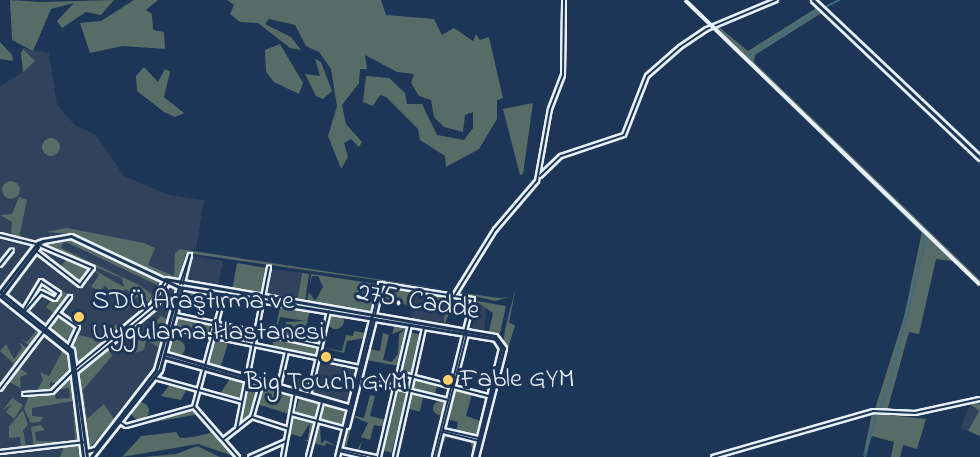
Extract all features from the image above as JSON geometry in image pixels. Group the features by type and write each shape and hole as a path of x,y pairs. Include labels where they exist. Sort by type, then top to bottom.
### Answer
{"street":[{"path":"537,181 550,109 563,75 564,0"},
{"path":"454,296 495,230 561,156 627,132 647,76 680,47 707,28 776,0"},
{"path":"813,0 980,158"},
{"path":"0,235 36,247 93,268 80,285 36,247"},
{"path":"87,457 68,347 1,294 4,288 43,241 72,236 167,282 181,286"},
{"path":"0,265 12,250"},
{"path":"87,457 118,422 164,355 188,254"},
{"path":"237,429 269,267"},
{"path":"160,278 181,286"},
{"path":"23,312 45,281 59,297 40,291"},
{"path":"24,394 52,392 152,307 167,282"},
{"path":"338,457 381,284 473,299 441,431"},
{"path":"85,451 94,450 155,378 176,315 181,286"},
{"name":"275. Cadde","path":"181,286 224,295 264,299"},
{"name":"275. Cadde","path":"181,286 466,330 495,337 502,345 490,397"},
{"path":"194,407 207,367 224,295"},
{"path":"0,389 70,297"},
{"path":"309,395 329,310"},
{"path":"58,313 78,327 68,347"},
{"path":"176,315 321,346"},
{"path":"358,378 374,316"},
{"path":"340,450 378,457 410,322"},
{"name":"275. Cadde","path":"410,322 424,327 466,330"},
{"path":"394,457 424,327"},
{"path":"172,328 360,367"},
{"path":"279,386 287,352"},
{"path":"164,355 350,408"},
{"path":"399,373 490,397 475,457"},
{"path":"155,378 242,402"},
{"path":"246,378 350,408"},
{"path":"358,378 448,400"},
{"path":"224,439 252,417 262,384"},
{"path":"435,457 452,387"},
{"path":"283,457 295,392"},
{"path":"713,457 873,411 917,413 980,399"},
{"path":"308,457 322,401"},
{"path":"118,422 127,426 194,407"},
{"path":"194,407 238,457"},
{"path":"340,450 350,408"},
{"path":"291,414 344,428"},
{"path":"252,417 288,429"},
{"path":"441,431 480,440"},
{"path":"250,457 286,441"},
{"path":"0,452 83,442"},
{"path":"340,450 366,457"}],"shaded area":[{"path":"23,48 49,53 57,105 75,125 96,135 124,176 169,195 204,200 196,250 186,250 157,364 82,457 0,457 0,86 23,72"},
{"path":"191,256 223,261 218,288 187,278"},
{"path":"271,269 302,273 298,300 268,296"},
{"path":"415,291 448,296 443,324 411,319"},
{"path":"475,301 487,302 485,330 473,329"},
{"path":"319,360 357,368 350,401 312,393"},
{"path":"969,406 979,410 968,431 960,429"}],"green space":[{"path":"10,0 41,2 114,0 101,15 86,12 62,28 57,21 74,3 51,9 33,51 12,40"},
{"path":"134,0 158,0 146,10 152,14 153,30 164,32 165,49 122,46 90,53 80,23 101,21"},
{"path":"227,0 381,0 386,15 434,19 442,35 454,28 473,41 476,34 480,40 489,37 503,98 497,100 497,119 479,149 446,167 445,156 420,140 418,129 386,97 380,95 373,106 363,102 366,76 389,78 405,93 407,104 422,104 437,135 464,140 473,128 473,112 465,115 463,132 444,127 434,117 431,100 419,96 411,83 414,74 397,72 365,55 367,69 360,69 359,83 342,105 346,124 362,142 359,147 351,139 344,143 348,157 341,169 328,136 337,106 331,69 319,52 306,46 295,25 269,19 265,24 291,37 301,50 290,48 258,23 240,22 230,14 234,5"},
{"path":"818,7 823,12 755,55 754,62 980,280 980,287 952,261 936,259 919,334 909,332 887,411 875,409 904,317 922,232 714,30 719,27 748,51"},
{"path":"0,42 12,55 13,61 0,59"},
{"path":"280,44 303,83 299,94 274,82 266,72 265,50"},
{"path":"23,49 35,61 23,72 21,53"},
{"path":"315,59 321,62 332,91 323,99 316,96 305,74 320,76"},
{"path":"144,67 158,82 165,69 170,72 164,97 184,113 175,117 164,112 137,91 136,76"},
{"path":"533,103 523,174 520,175 503,109"},
{"path":"51,138 57,141 60,147 57,153 51,156 45,153 42,147 45,141"},
{"path":"11,181 17,184 20,190 17,196 11,199 5,196 2,190 5,184"},
{"path":"19,197 27,200 19,238 11,233 12,222 0,215 12,214"},
{"path":"67,228 144,243 155,248 148,265 174,276 175,253 180,249 454,291 186,253 179,278 172,280 72,234 46,232"},
{"path":"68,238 159,280 157,285 64,241 61,248 141,286 152,295 148,302 137,297 125,312 135,294 125,289 116,301 105,285 101,291 91,287 99,275 94,270 124,287 122,278 42,245"},
{"path":"61,254 90,267 80,283 60,268 67,258"},
{"path":"237,263 266,268 261,295 232,290"},
{"path":"302,273 309,274 305,302 280,298 298,298"},
{"path":"311,274 377,284 371,312 307,302 309,292 315,301 323,287 318,276 312,276 310,285"},
{"path":"385,286 415,291 412,306 383,301"},
{"path":"516,287 509,323 515,325 500,375 505,329"},
{"path":"61,290 70,295 64,295 69,297 60,308 53,301 60,309 55,314 46,307 52,300 59,299"},
{"path":"187,291 209,294 199,296 198,303 209,308 181,305"},
{"path":"457,292 499,298 509,297 495,301"},
{"path":"429,293 469,300 449,297 451,309 445,323 462,327 444,324 445,301 441,308 435,307 438,300 427,306"},
{"path":"476,301 506,306 500,333 489,332 493,313"},
{"path":"280,306 310,310 303,340 284,336 286,322 305,321 280,317 275,334"},
{"path":"336,313 342,315 344,321 342,327 336,329 330,327 328,321 330,315"},
{"path":"161,316 168,320 161,349 146,340 144,350 132,354 130,349"},
{"path":"60,318 68,318 75,325 75,333 68,340 60,340 53,333 53,325"},
{"path":"177,318 210,325 209,333 175,326"},
{"path":"26,319 42,331 31,347 21,339 27,342 36,331"},
{"path":"117,324 118,331 77,365 71,346 79,335 96,339"},
{"path":"395,324 407,327 399,366 366,360 369,349 380,351 383,333 389,335 383,360 392,362 398,354 399,334 405,329 392,334"},
{"path":"224,328 250,333 247,342 221,336"},
{"path":"354,331 366,333 365,338 347,341 344,353 324,348 342,351 346,335 353,336"},
{"path":"410,332 421,335 410,374 399,372"},
{"path":"215,338 233,342 228,343 221,366 245,373 209,364"},
{"path":"274,338 319,347 317,356 272,347"},
{"path":"177,340 185,348 177,356 169,348"},
{"path":"19,342 29,350 0,387 14,364 0,351 6,344 14,359 22,348"},
{"path":"64,348 71,368 59,384 50,382 50,391 25,392 37,390 43,380 40,372 49,376"},
{"path":"108,348 112,356 83,390 87,419 104,404 114,419 88,450 78,373"},
{"path":"18,367 28,374 20,377 21,388 9,382 0,394"},
{"path":"72,374 80,441 75,442 73,401 32,408 32,416 44,417 40,422 31,423 24,409 29,395 54,392 56,399 70,398 69,388 56,390"},
{"path":"231,377 244,381 241,400 220,394"},
{"path":"296,379 310,382 308,392 285,386 293,388"},
{"path":"414,379 437,385 435,395 411,389"},
{"path":"247,382 260,385 251,415 239,424"},
{"path":"171,383 197,391 197,394 186,390 181,400 161,396"},
{"path":"262,386 292,394 289,414 257,404"},
{"path":"397,389 408,392 391,453 381,450"},
{"path":"454,389 472,394 466,416 481,421 477,436 456,432 458,422 447,419"},
{"path":"411,392 424,395 420,411 407,409"},
{"path":"370,395 375,396 370,416 386,420 385,427 374,425 370,440 361,437 368,423 354,417 346,447 357,450 362,441 359,451 344,448 352,415 364,418"},
{"path":"300,396 320,402 315,419 295,413"},
{"path":"12,398 23,405 14,419 6,412 12,404 3,410"},
{"path":"440,401 445,403 447,408 445,413 440,415 435,413 433,408 435,403"},
{"path":"977,401 980,405 980,436 968,431 979,411 968,403"},
{"path":"136,402 144,402 149,407 147,418 136,420 131,415 131,407"},
{"path":"323,403 347,409 343,425 319,419"},
{"path":"193,409 200,414 131,426"},
{"path":"23,410 28,425 23,430 26,447 21,447 20,437 9,438 9,426"},
{"path":"872,413 926,419 917,449 903,445 900,457 891,457 894,442 872,436 863,457"},
{"path":"293,416 315,422 310,442 304,440 308,440 310,423 301,437 292,434 287,443"},
{"path":"318,423 329,426 320,426 321,444 325,440 336,446 313,443"},
{"path":"41,425 45,430 35,432 36,441 74,442 34,447 31,427"},
{"path":"209,425 236,457 198,444 122,457 141,436 176,432 180,438 193,437 210,433"},
{"path":"443,434 476,442 473,454 471,443 446,437 439,452"},
{"path":"81,444 82,457 60,457 64,446"},
{"path":"197,446 220,457 144,457 176,454"}],"waterway":[{"path":"824,8 839,0"},
{"path":"747,57 820,10"},
{"path":"745,58 927,236 889,389 879,410"},
{"path":"865,457 877,412"}],"railway":[{"path":"685,0 980,285"}],"place":[{"name":"SDÜ Araştırma ve Uygulama Hastanesi","path":"79,317"},
{"name":"Big Touch GYM","path":"326,357"},
{"name":"Fable GYM","path":"448,380"}]}
